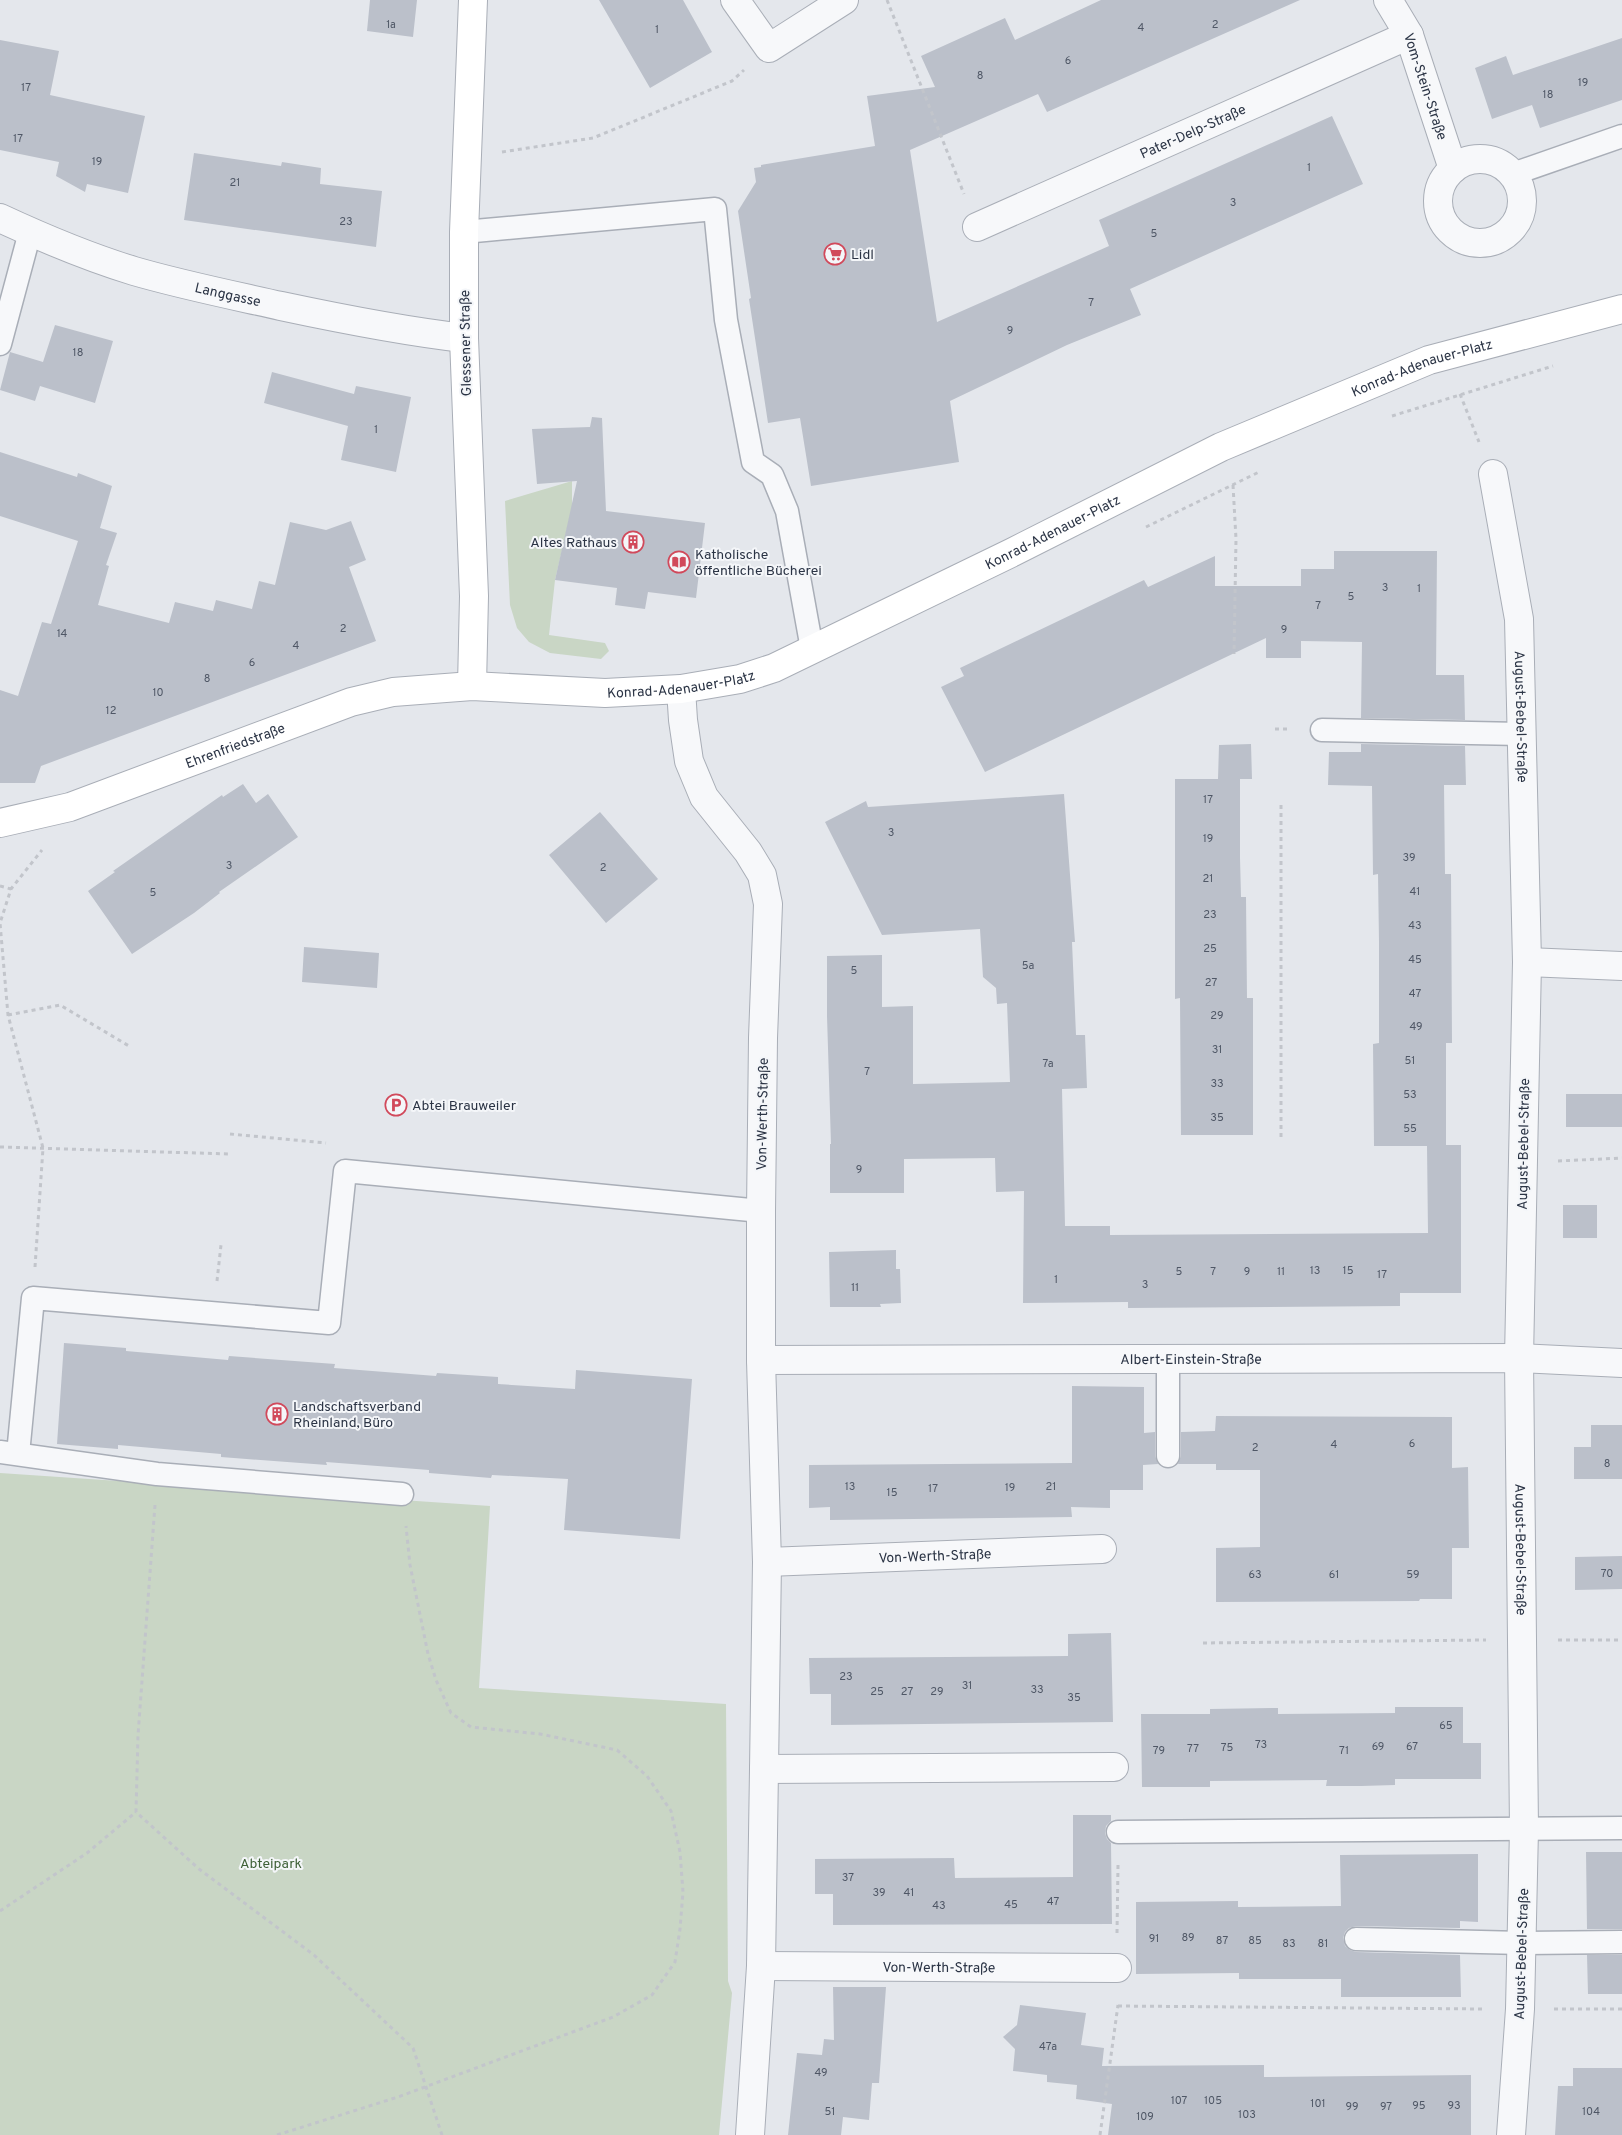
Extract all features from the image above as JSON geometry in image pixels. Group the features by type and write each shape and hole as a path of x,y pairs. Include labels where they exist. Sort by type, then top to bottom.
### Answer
{"street":[{"name":"Glessener Straße","path":"472,686 474,596 464,338 464,232 473,0"},
{"path":"735,0 769,48 844,0"},
{"name":"Vom-Stein-Straße","path":"1396,2 1453,169"},
{"name":"Pater-Delp-Straße","path":"977,227 1409,36"},
{"path":"1484,158 1500,163 1513,174 1521,188 1522,205 1517,221 1506,234 1491,242 1480,243 1468,241 1448,229 1438,204 1444,179 1453,169 1468,160 1484,158"},
{"name":"Langgasse","path":"0,218 30,232 133,271 209,290 410,332 464,338"},
{"name":"Konrad-Adenauer-Platz","path":"472,686 605,693 681,689 748,676 774,668 1013,552 1230,443 1429,360 1622,309"},
{"name":"August-Bebel-Straße","path":"1493,474 1518,619 1527,962 1519,1358 1524,1829 1520,2009 1511,2135"},
{"name":"Ehrenfriedstraße","path":"0,823 70,807 351,702 393,692 472,686"},
{"name":"Von-Werth-Straße","path":"681,689 689,761 704,797 748,852 762,875 768,904 762,1038 760,1211 761,1360 767,1562 764,1769 761,1966 750,2135"},
{"path":"1527,962 1622,966"},
{"name":"Albert-Einstein-Straße","path":"761,1360 1519,1358 1622,1363"},
{"name":"Von-Werth-Straße","path":"767,1562 1102,1550"},
{"path":"764,1769 1114,1767"},
{"name":"Von-Werth-Straße","path":"761,1966 1116,1968"}],"lane":[{"path":"1513,174 1622,136"},
{"path":"464,232 715,209 726,320 753,462 772,475 787,511 812,649"},
{"path":"0,344 30,232"},
{"path":"1322,730 1521,734"},
{"path":"402,1494 157,1474 9,1453 33,1298 330,1323 345,1171 760,1211"},
{"path":"1168,1359 1168,1456"},
{"path":"1118,1832 1622,1828"},
{"path":"1356,1939 1522,1943 1622,1942"}],"path":[{"path":"887,0 977,227"},
{"path":"466,153 503,152 593,138 732,81 769,48"},
{"path":"1384,419 1554,366"},
{"path":"1460,394 1493,474"},
{"path":"1144,528 1267,468"},
{"path":"1233,485 1236,539 1234,654"},
{"path":"1281,805 1281,1137"},
{"path":"33,1298 43,1148 8,1015 0,923 11,889 51,839 40,815"},
{"path":"0,886 11,889"},
{"path":"8,1015 60,1005 129,1046"},
{"path":"230,1134 327,1143"},
{"path":"0,1147 229,1154"},
{"path":"1523,1162 1622,1158"},
{"path":"0,1911 87,1853 136,1812 138,1735 157,1474"},
{"path":"277,2135 398,2097 613,2017 652,1995 675,1962 683,1892 680,1852 670,1811 647,1776 617,1750 540,1734 471,1727 451,1713 436,1680 428,1654 410,1565 402,1494"},
{"path":"1202,1644 1622,1640"},
{"path":"136,1812 199,1869 314,1955 413,2048 442,2135"},
{"path":"1118,2006 1622,2009"}],"green space":[{"path":"572,481 572,507 555,580 549,635 605,643 609,651 601,659 550,653 529,642 517,628 510,605 505,501"},
{"name":"Abteipark","path":"0,1473 490,1506 479,1688 726,1704 728,1981 732,1993 719,2135 0,2135"}],"building":[{"path":"370,0 417,0 413,37 367,31"},
{"path":"599,0 683,0 712,52 650,88"},
{"path":"1101,0 1300,0 1047,112 1038,94 910,150 937,322 1109,246 1099,220 1332,116 1363,184 1130,289 1141,315 1067,345 950,401 959,462 811,486 800,418 768,423 738,211 756,182 754,168 761,167 761,165 875,146 867,96 935,87 921,56 1005,18 1015,40"},
{"path":"1622,38 1622,100 1540,128 1532,105 1492,119 1475,68 1506,56 1513,75"},
{"path":"0,40 59,51 50,95 145,116 128,193 87,184 85,192 56,176 59,162 0,150"},
{"path":"194,153 281,166 282,162 321,168 320,184 382,191 376,247 184,220"},
{"path":"55,325 113,341 95,403 40,386 35,401 0,390 10,352 43,362"},
{"path":"272,372 354,394 356,386 411,397 396,472 341,460 348,426 264,403"},
{"name":"Altes Rathaus","path":"592,417 602,418 606,511 705,523 696,598 648,592 645,609 615,605 617,588 555,580 577,481 537,484 532,429 590,427"},
{"path":"0,452 77,477 78,473 112,486 100,528 117,533 106,565 109,566 98,605 169,623 175,602 213,611 216,600 252,609 259,581 275,585 290,522 326,530 351,521 366,560 349,567 376,641 41,766 35,783 0,783 0,690 18,696 42,622 51,624 78,541 0,516"},
{"path":"1334,551 1437,551 1436,675 1464,675 1465,720 1361,718 1362,642 1301,641 1301,658 1266,658 1266,638 985,772 941,687 964,676 960,668 1144,580 1148,587 1215,556 1215,586 1301,586 1301,569 1334,569"},
{"path":"1251,744 1252,779 1240,779 1240,858 1241,897 1246,897 1247,998 1253,998 1253,1135 1181,1135 1180,998 1175,999 1175,779 1218,779 1219,745"},
{"path":"1361,744 1465,746 1466,785 1444,785 1445,874 1451,874 1452,1043 1446,1043 1446,1145 1461,1145 1461,1293 1400,1293 1400,1306 1128,1308 1128,1302 1023,1303 1024,1191 996,1192 995,1158 904,1159 904,1193 830,1193 831,1144 827,956 882,955 882,1007 913,1006 913,1084 1010,1082 1007,1003 997,1004 996,988 983,977 980,929 882,935 825,822 866,801 868,807 1064,794 1075,942 1072,942 1076,1035 1085,1035 1087,1088 1062,1089 1065,1226 1110,1226 1110,1235 1428,1233 1427,1146 1374,1146 1373,1044 1379,1043 1379,942 1378,874 1373,875 1372,786 1328,785 1329,752 1361,752"},
{"path":"243,784 256,803 268,794 298,837 219,892 194,913 132,954 88,891 115,872 113,871 222,795 223,797"},
{"path":"600,812 658,879 606,923 549,855"},
{"path":"304,947 379,953 377,988 302,982"},
{"path":"1566,1094 1622,1094 1622,1127 1566,1127"},
{"path":"1563,1205 1597,1205 1597,1238 1563,1238"},
{"path":"896,1250 896,1269 900,1269 901,1303 880,1304 881,1307 830,1307 829,1252"},
{"name":"Landschaftsverband Rheinland, Büro","path":"64,1343 126,1348 126,1351 228,1360 229,1356 335,1364 334,1368 436,1376 437,1373 498,1377 498,1384 575,1389 576,1370 692,1379 680,1539 564,1530 568,1479 492,1475 491,1478 429,1473 429,1470 326,1462 327,1465 221,1457 221,1454 118,1445 118,1449 57,1444"},
{"path":"1072,1386 1144,1387 1144,1433 1155,1432 1155,1456 1158,1464 1143,1465 1143,1490 1110,1490 1110,1508 1071,1507 1072,1517 830,1520 830,1507 809,1508 809,1465 1072,1463"},
{"path":"1216,1416 1452,1417 1452,1468 1468,1467 1469,1548 1452,1548 1452,1599 1420,1599 1419,1601 1216,1602 1216,1548 1260,1547 1260,1470 1216,1470 1216,1464 1178,1464 1181,1456 1181,1432 1215,1431"},
{"path":"1591,1425 1622,1425 1622,1479 1574,1479 1574,1447 1591,1447"},
{"path":"1622,1556 1622,1589 1575,1590 1575,1557"},
{"path":"1111,1633 1113,1722 831,1725 831,1694 810,1694 809,1658 1068,1656 1068,1634"},
{"path":"1395,1707 1463,1707 1463,1743 1481,1743 1481,1779 1395,1779 1395,1785 1361,1786 1326,1786 1327,1780 1210,1781 1210,1787 1142,1787 1141,1714 1210,1714 1210,1709 1278,1708 1278,1714 1395,1713"},
{"path":"1073,1815 1111,1815 1111,1821 1106,1826 1105,1833 1111,1843 1112,1924 833,1925 833,1894 815,1894 815,1859 954,1858 955,1878 1073,1877"},
{"path":"1586,1852 1622,1852 1622,1929 1587,1929"},
{"path":"1478,1854 1478,1922 1460,1921 1460,1928 1356,1926 1349,1928 1343,1938 1345,1946 1356,1952 1460,1955 1461,1997 1341,1997 1341,1979 1239,1979 1239,1973 1136,1974 1136,1902 1238,1901 1238,1907 1341,1906 1340,1855"},
{"path":"1587,1955 1622,1955 1622,1994 1588,1994"},
{"path":"833,1987 886,1987 879,2083 872,2083 869,2120 843,2117 841,2135 788,2135 797,2053 822,2055 824,2039 834,2040"},
{"path":"1020,2005 1086,2013 1081,2045 1104,2048 1102,2066 1264,2065 1264,2077 1471,2075 1471,2135 1108,2135 1112,2104 1076,2099 1077,2085 1047,2082 1047,2075 1013,2071 1015,2049 1003,2037 1017,2025"},
{"path":"1573,2068 1622,2068 1622,2135 1555,2135 1558,2086 1573,2086"}],"place":[{"name":"Lidl","path":"835,254"},
{"name":"Altes Rathaus","path":"633,542"},
{"name":"Katholische öffentliche Bücherei","path":"679,562"},
{"name":"Abtei Brauweiler","path":"396,1105"},
{"name":"Landschaftsverband Rheinland, Büro","path":"277,1414"}]}
